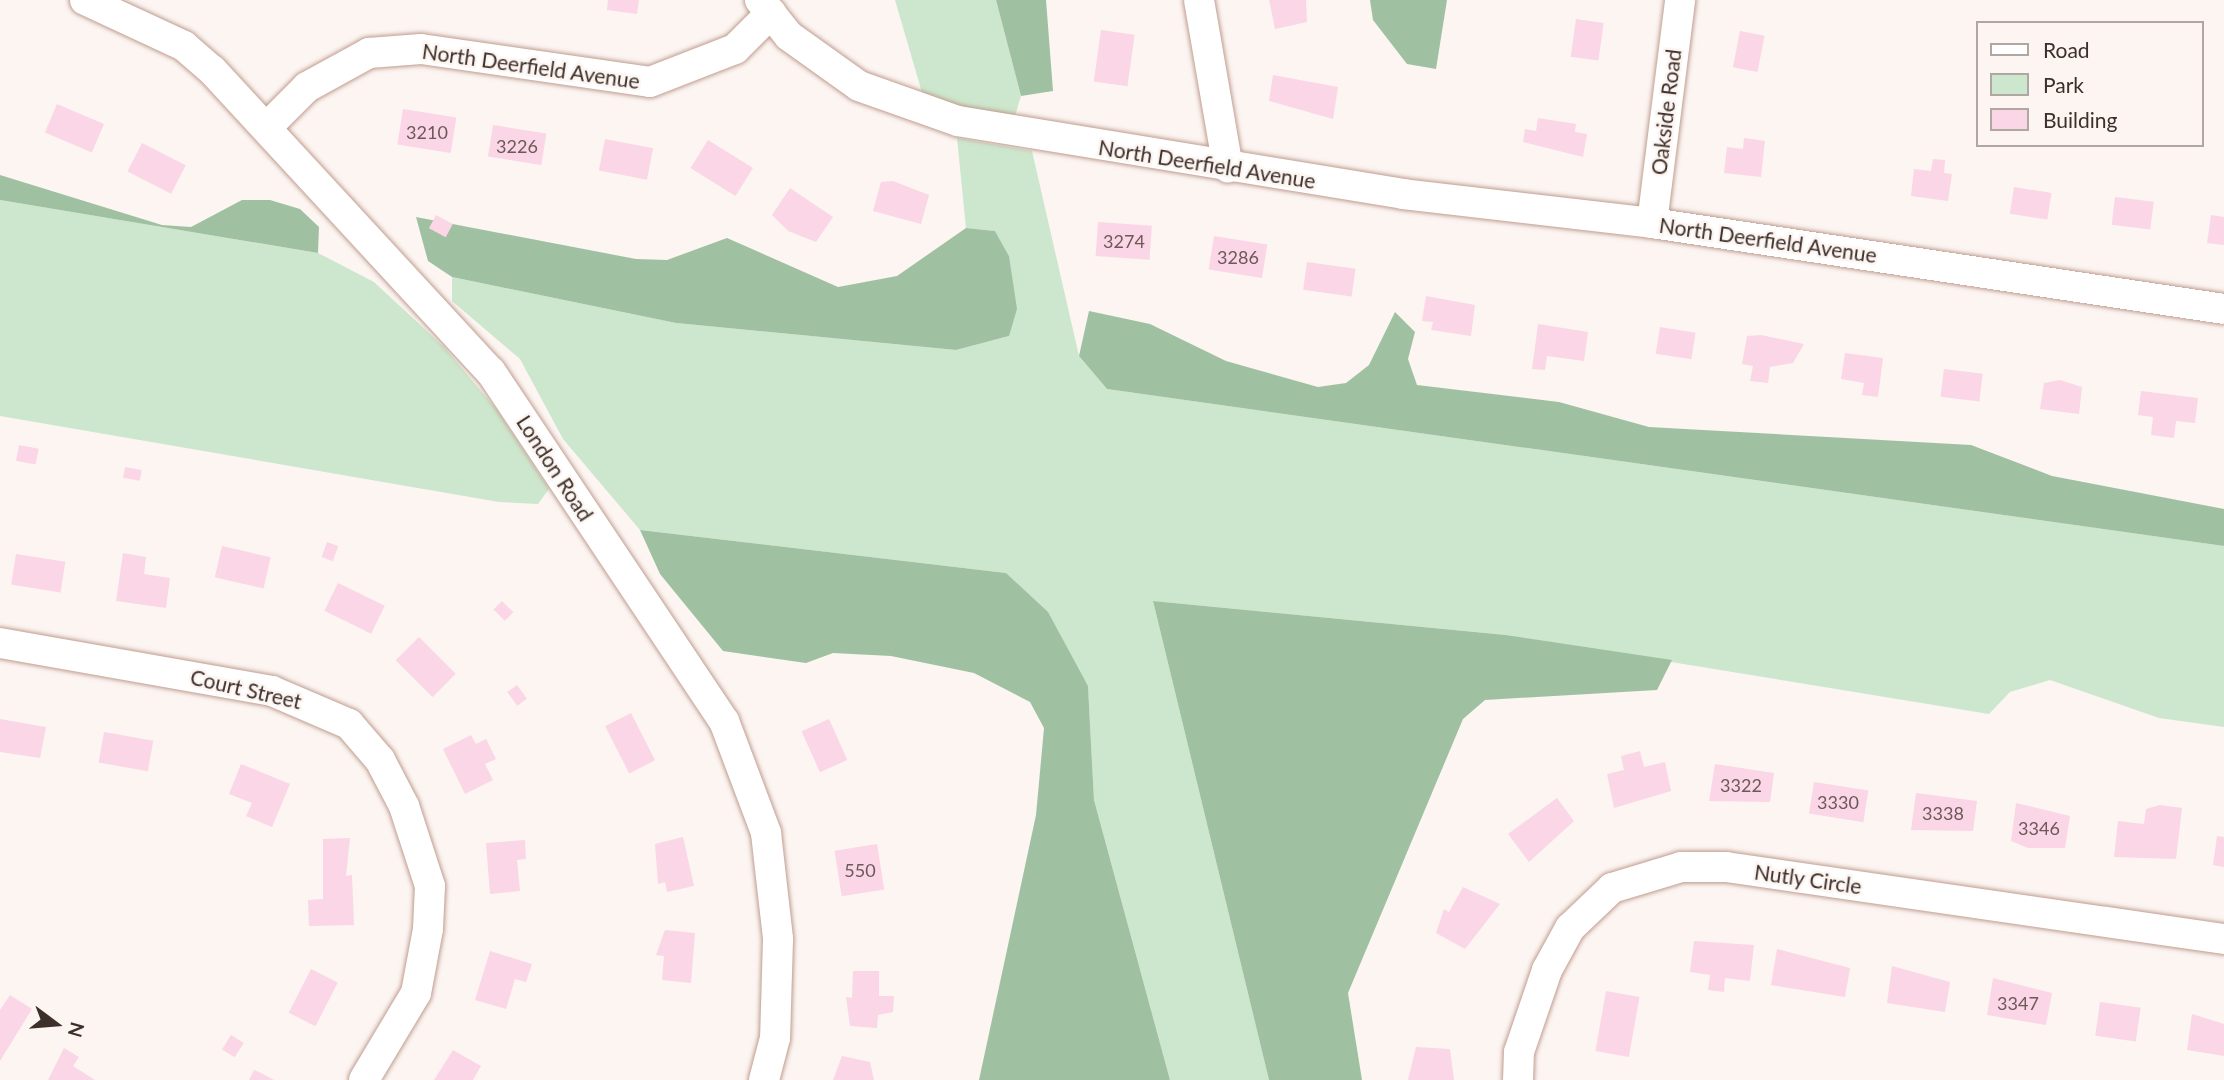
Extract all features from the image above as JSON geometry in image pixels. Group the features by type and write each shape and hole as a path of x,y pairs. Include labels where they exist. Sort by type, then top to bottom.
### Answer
{"street":[{"name":"London Road","path":"85,0 184,46 266,128 491,372 724,721 765,833 776,926 775,1038 764,1080"},
{"path":"1199,0 1228,168"},
{"name":"Oakside Road","path":"1652,223 1680,0"},
{"name":"North Deerfield Avenue","path":"266,128 307,87 369,53 421,49 650,82 735,49 766,7 789,36 859,86 920,112 1228,168 1652,223 2224,309"},
{"name":"Court Street","path":"0,643 272,691 349,724 380,760 404,806 430,886 428,929 416,992 364,1080"},
{"name":"Nutly Circle","path":"1518,1080 1523,1040 1570,929 1612,888 1681,867 1726,867 2224,939"}],"green space":[{"path":"895,0 996,0 1021,96 1015,116 941,108 923,96"},
{"path":"996,0 1046,0 1053,91 1021,96"},
{"path":"1370,0 1447,0 1436,69 1407,64 1373,20"},
{"path":"957,138 1032,151 1079,356 1107,389 2224,546 2224,727 2159,718 2050,680 2010,692 1989,714 1506,635 1153,601 1269,1080 1170,1080 1094,800 1088,686 1006,573 640,530 563,439 520,359 452,301 452,277 676,323 956,350 1009,336 1009,256 995,231 966,228"},
{"path":"0,175 162,225 191,227 242,200 270,200 300,209 319,227 318,253 0,200"},
{"path":"0,200 318,253 374,282 444,347 497,410 549,489 538,504 499,502 0,416"},
{"path":"416,217 636,259 667,260 727,238 838,287 897,276 966,228 995,231 1009,256 1017,309 1009,336 956,350 676,323 452,277 428,261"},
{"path":"1089,311 1150,324 1226,361 1318,387 1346,383 1369,365 1395,312 1415,332 1408,359 1417,385 1559,402 1649,427 1971,445 2052,476 2224,509 2224,546 1107,389 1079,356"},
{"path":"640,530 1006,573 1048,612 1088,686 1094,800 1170,1080 979,1080 1036,815 1044,728 1030,702 974,673 891,656 833,653 806,663 723,651 660,574"},
{"path":"1153,601 1506,635 1672,660 1657,690 1485,700 1463,719 1348,993 1362,1080 1269,1080"}],"building":[{"path":"608,0 639,0 637,14 607,10"},
{"path":"1269,0 1306,0 1307,22 1275,29"},
{"path":"1576,19 1604,23 1598,61 1571,57"},
{"path":"1101,30 1135,35 1127,86 1094,81"},
{"path":"1740,31 1765,36 1757,72 1733,67"},
{"path":"1273,75 1338,87 1333,119 1269,101"},
{"path":"57,104 104,124 92,152 45,133"},
{"path":"403,109 456,117 451,153 397,145"},
{"path":"1538,118 1576,124 1575,132 1587,134 1583,157 1523,142 1525,129 1536,131"},
{"path":"493,125 546,133 541,165 488,157"},
{"path":"1744,138 1765,141 1761,177 1724,173 1727,147 1743,149"},
{"path":"605,139 653,148 647,180 599,170"},
{"path":"708,140 753,168 735,196 691,168"},
{"path":"142,143 186,165 171,194 127,172"},
{"path":"1933,159 1945,160 1944,173 1952,174 1948,201 1911,196 1914,169 1931,171"},
{"path":"893,181 929,195 921,224 873,211 881,182"},
{"path":"2014,187 2052,193 2047,220 2010,214"},
{"path":"790,188 833,217 816,242 788,231 772,215"},
{"path":"2115,197 2154,202 2150,230 2112,225"},
{"path":"436,215 453,224 446,237 429,228"},
{"path":"2211,215 2224,217 2224,245 2207,243"},
{"path":"1098,222 1152,226 1149,260 1096,256"},
{"path":"1214,236 1267,244 1262,278 1209,270"},
{"path":"1307,262 1356,269 1352,297 1303,290"},
{"path":"1426,296 1475,305 1471,336 1431,330 1433,322 1422,321"},
{"path":"1538,324 1588,332 1584,361 1547,356 1545,370 1532,369"},
{"path":"1660,327 1696,333 1691,359 1656,354"},
{"path":"1761,335 1804,344 1793,363 1770,367 1768,383 1750,381 1753,366 1742,364 1747,336"},
{"path":"1845,353 1883,358 1878,397 1862,395 1864,383 1841,379"},
{"path":"1944,369 1983,374 1979,402 1941,397"},
{"path":"2060,380 2082,387 2079,414 2040,409 2044,383"},
{"path":"2141,391 2198,398 2195,423 2176,421 2174,438 2151,435 2153,417 2138,415"},
{"path":"19,445 39,449 36,465 16,461"},
{"path":"125,467 142,470 140,481 123,478"},
{"path":"327,542 338,546 333,561 322,557"},
{"path":"222,546 271,557 264,588 215,577"},
{"path":"123,553 146,557 144,574 170,578 166,608 116,601"},
{"path":"16,554 65,562 61,592 11,585"},
{"path":"338,583 385,606 371,634 324,611"},
{"path":"502,601 513,612 505,621 494,609"},
{"path":"419,637 456,674 432,697 396,660"},
{"path":"517,685 527,699 517,706 507,692"},
{"path":"631,713 655,760 629,773 605,726"},
{"path":"0,719 46,727 40,758 0,752"},
{"path":"829,719 847,760 820,772 802,731"},
{"path":"104,732 153,741 148,771 99,763"},
{"path":"471,735 476,744 486,739 496,759 485,764 493,780 465,794 443,749"},
{"path":"1640,751 1644,767 1665,762 1671,791 1614,808 1607,774 1624,770 1621,756"},
{"path":"241,764 290,784 272,827 246,816 252,803 229,794"},
{"path":"1715,764 1774,773 1770,802 1709,801"},
{"path":"1814,782 1868,791 1863,822 1809,814"},
{"path":"1916,793 1977,801 1973,831 1911,830"},
{"path":"1557,798 1574,821 1529,862 1508,834"},
{"path":"2016,803 2070,816 2065,848 2028,848 2011,841"},
{"path":"2160,805 2182,808 2176,859 2114,857 2118,821 2144,824 2146,809"},
{"path":"2217,836 2224,837 2224,867 2213,865"},
{"path":"683,837 694,886 667,892 665,882 658,884 655,844"},
{"path":"350,838 346,876 352,875 354,925 309,926 308,900 323,899 323,839"},
{"path":"525,840 526,859 517,860 520,891 490,894 486,843"},
{"path":"877,844 884,889 842,896 835,851"},
{"path":"1463,887 1500,904 1465,949 1436,933 1444,909 1449,912"},
{"path":"665,930 695,933 691,983 662,980 664,956 656,955"},
{"path":"1694,941 1754,945 1750,981 1725,978 1724,992 1708,990 1710,975 1690,972"},
{"path":"1777,949 1850,968 1845,997 1771,985"},
{"path":"490,951 532,964 526,982 515,979 506,1009 475,1000"},
{"path":"1892,966 1950,982 1945,1012 1887,1003"},
{"path":"311,969 338,983 315,1026 289,1013"},
{"path":"853,971 879,971 879,996 894,996 893,1012 878,1015 877,1028 850,1026 846,997 852,998"},
{"path":"1993,978 2052,993 2046,1025 1987,1015"},
{"path":"1606,991 1639,997 1629,1057 1595,1051"},
{"path":"10,995 32,1009 0,1061 0,1010"},
{"path":"2100,1002 2141,1008 2136,1041 2095,1036"},
{"path":"2192,1014 2224,1024 2224,1056 2187,1050"},
{"path":"231,1035 244,1043 235,1057 222,1049"},
{"path":"1416,1047 1450,1049 1454,1080 1408,1080"},
{"path":"64,1048 79,1057 73,1066 95,1080 48,1080"},
{"path":"453,1050 481,1066 473,1080 434,1080"},
{"path":"842,1056 870,1062 874,1080 833,1080"},
{"path":"254,1070 259,1072 274,1080 249,1080"}]}
